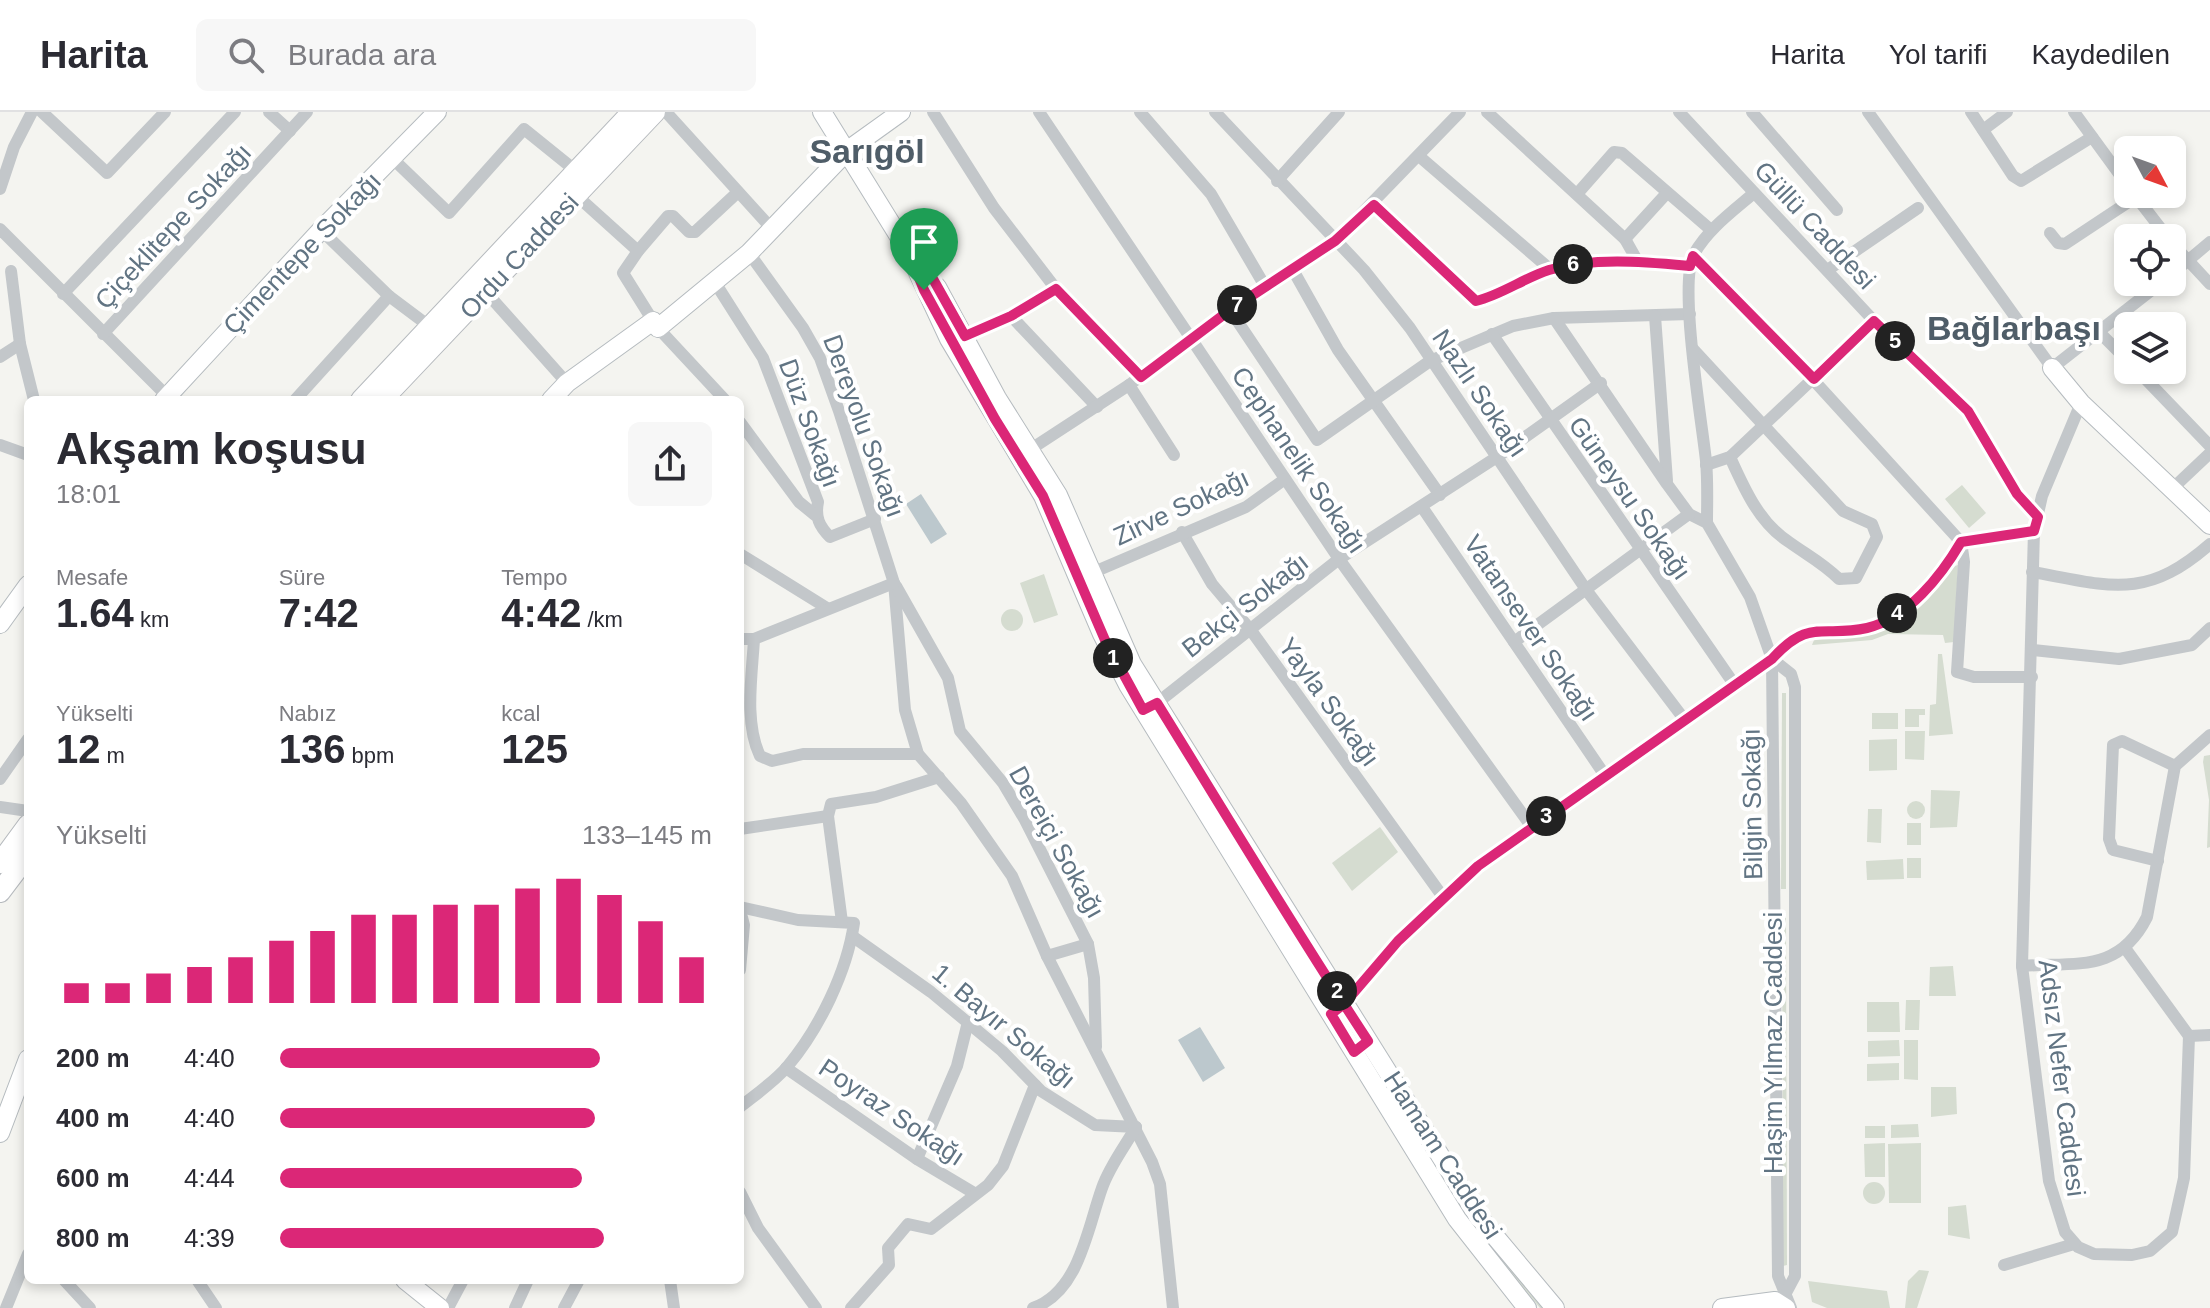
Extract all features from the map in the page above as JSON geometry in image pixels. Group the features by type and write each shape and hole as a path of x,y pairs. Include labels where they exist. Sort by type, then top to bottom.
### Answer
{"main road":[{"name":"Çimentepe Sokağı","path":"171,396 321,230 437,112"},
{"name":"Ordu Caddesi","path":"386,396 655,112"},
{"name":"Hamam Caddesi","path":"822,112 908,251 949,339 1076,529 1123,649 1150,707"},
{"path":"560,394 716,284 848,150 901,112"},
{"name":"Ordu Caddesi","path":"365,396 576,171 622,115"},
{"name":"Hamam Caddesi","path":"908,251 933,279 1025,453 1105,640 1361,1046 1478,1216 1555,1308"},
{"path":"2052,368 2081,403 2210,525"},
{"path":"0,624 24,591"},
{"path":"1,861 24,830"},
{"path":"0,892 24,860"},
{"name":"Hamam Caddesi","path":"1361,1046 1457,1219 1527,1308"},
{"path":"0,1133 23,1087"},
{"path":"410,1284 441,1308"},
{"path":"1722,1308 1788,1302"}],"street":[{"path":"0,189 14,147 32,112"},
{"path":"42,112 107,173 156,115"},
{"path":"63,294 235,112"},
{"path":"269,112 290,131"},
{"name":"Çiçeklitepe Sokağı","path":"103,334 307,112"},
{"path":"666,112 772,229"},
{"path":"933,112 994,208 1056,289 1141,377"},
{"name":"Cephanelik Sokağı","path":"1039,112 1339,559 1531,826"},
{"path":"1140,112 1211,194 1266,288"},
{"path":"1277,181 1339,112"},
{"path":"1025,453 1141,377 1230,310 1335,241 1374,205 1460,112"},
{"path":"1487,112 1625,239 1638,262"},
{"path":"1752,112 1837,210"},
{"path":"1868,112 2052,368 2144,296"},
{"path":"1971,112 2013,176 2021,181 2092,137"},
{"path":"1983,130 2007,112"},
{"path":"2074,112 2114,167"},
{"name":"Güllü Caddesi","path":"1687,114 1754,193 1829,269 1874,321 1968,411 2017,494 2038,517"},
{"name":"Nazlı Sokağı","path":"1224,115 1277,181 1364,270 1410,328 1587,591 1684,719"},
{"path":"393,159 449,213 524,129 576,171"},
{"path":"0,144 14,147"},
{"path":"1577,194 1614,152 1622,153 1711,230"},
{"path":"1420,157 1551,270"},
{"path":"721,396 656,324 623,273 668,216 673,216 689,232 695,232 738,192"},
{"path":"1554,318 1689,514 1707,523 1706,465 1690,314 1692,261 1711,230 1754,193"},
{"path":"1625,239 1666,194"},
{"path":"577,196 638,251"},
{"path":"1374,205 1476,301 1571,264 1692,261 1814,379 1961,542 1964,562 1957,672 1974,677 2032,677"},
{"path":"2050,233 2058,243 2065,244 2114,207"},
{"path":"1829,269 1918,208"},
{"path":"2145,208 2157,224"},
{"path":"0,229 165,396"},
{"path":"321,230 389,296 429,326"},
{"path":"2210,242 2187,262 2210,284"},
{"name":"Dereyolu Sokağı","path":"749,253 803,328 820,358 894,583"},
{"path":"26,258 6,272 33,396"},
{"path":"1293,270 1338,350 1440,495"},
{"name":"Düz Sokağı","path":"716,284 763,358 818,502 815,515 830,537 875,519"},
{"path":"965,336 1011,316 1056,289"},
{"path":"485,291 560,394"},
{"path":"299,396 389,296"},
{"path":"1230,310 1317,440 1430,361 1513,326 1554,318 1690,314"},
{"path":"1011,316 1097,407"},
{"path":"1655,316 1667,484"},
{"path":"1706,465 1730,457 1874,321"},
{"path":"2099,332 2114,347"},
{"name":"Güneysu Sokağı","path":"1492,334 1640,553 1734,684"},
{"path":"0,357 20,344"},
{"path":"1693,349 1843,511 1872,524 1877,537 1856,578 1839,579 1821,561 1786,541 1748,500 1730,457"},
{"name":"Bekçi Sokağı","path":"1150,707 1339,559 1497,457 1601,383"},
{"path":"2150,384 2210,446"},
{"path":"1129,385 1174,455"},
{"name":"Adsız Nefer Caddesi","path":"2074,1244 2059,1218 2049,1181 2022,966 2034,531 2042,496 2081,403"},
{"path":"744,427 799,502 815,515"},
{"path":"0,445 24,454"},
{"path":"2173,488 2210,453"},
{"name":"Zirve Sokağı","path":"1094,572 1246,507 1285,479"},
{"name":"Vatansever Sokağı","path":"1422,507 1604,774"},
{"path":"1514,642 1640,553 1689,514"},
{"name":"Bilgin Sokağı","path":"1707,523 1750,597 1772,659 1778,1276 1788,1302"},
{"path":"1338,1009 1398,941 1443,897 1531,826 1772,659 1799,634 1822,629 1863,628 1889,619 1932,583 1961,542 2034,531"},
{"name":"Yayla Sokağı","path":"1182,532 1212,584 1250,629 1443,897"},
{"path":"2032,572 2113,587 2135,585 2174,572 2210,544"},
{"path":"744,556 827,608"},
{"path":"744,639 754,639 894,583 905,710 918,754 939,777 1012,876 1047,956 1136,1127 1160,1184 1173,1308"},
{"name":"Dereiçi Sokağı","path":"894,583 948,678 960,731 1003,783 1088,944 1094,978 1096,1051"},
{"path":"2033,650 2119,659 2192,645 2210,628"},
{"path":"754,639 753,728 760,756 772,761 803,754 918,754"},
{"name":"Haşim Yılmaz Caddesi","path":"1772,659 1791,674 1795,687 1795,1276 1788,1302"},
{"path":"2022,966 2113,958 2138,935 2147,917 2175,766 2210,735"},
{"path":"2158,861 2113,850 2109,839 2113,745 2122,741 2175,766"},
{"path":"0,779 24,745"},
{"path":"744,1104 786,1068 818,1020 849,927 828,816 831,804 888,794 939,777"},
{"path":"0,807 24,810"},
{"path":"744,828 828,816"},
{"path":"1775,901 1795,901"},
{"path":"744,910 849,927"},
{"name":"1. Bayır Sokağı","path":"849,927 968,1022 1035,1085 1095,1125 1136,1127"},
{"path":"1047,956 1088,944"},
{"path":"2004,1265 2074,1244 2094,1254 2132,1255 2150,1251 2172,1232 2184,1178 2189,1036 2125,948"},
{"path":"917,1159 957,1066 968,1022"},
{"path":"2189,1036 2210,1035"},
{"name":"Poyraz Sokağı","path":"786,1068 917,1159 974,1193"},
{"path":"851,1308 889,1265 888,1248 908,1224 931,1229 988,1185 1003,1166 1035,1085"},
{"path":"1033,1308 1051,1302 1066,1287 1094,1222 1102,1186 1136,1127"},
{"path":"744,1199 771,1248 816,1308"},
{"path":"6,1308 24,1264"},
{"path":"68,1284 90,1308"},
{"path":"200,1284 216,1308"},
{"path":"441,1308 460,1284"},
{"path":"515,1308 526,1284"},
{"path":"564,1308 577,1284"},
{"path":"671,1284 674,1308"}],"shaded area":[{"path":"1962,485 1986,513 1969,528 1945,499"},
{"path":"921,494 947,534 931,544 906,504"},
{"path":"1958,565 1954,642 1945,643 1943,635 1888,634 1872,640 1812,645 1816,635 1872,626 1904,616 1946,573"},
{"path":"1044,574 1058,615 1034,623 1020,583"},
{"path":"1012,609 1020,612 1023,620 1020,628 1012,631 1004,628 1001,620 1004,612"},
{"path":"1938,654 1942,654 1953,734 1929,736 1930,705 1936,704"},
{"path":"1782,693 1786,693 1786,889 1781,889"},
{"path":"1905,709 1925,709 1925,715 1919,715 1919,727 1905,727"},
{"path":"1872,713 1898,713 1898,729 1872,729"},
{"path":"1905,731 1925,731 1924,760 1905,759"},
{"path":"1897,739 1897,770 1869,771 1869,740"},
{"path":"2210,755 2210,847 2207,848 2209,800 2203,762 2204,756"},
{"path":"1931,790 1960,791 1957,827 1930,828"},
{"path":"1912,801 1920,801 1925,810 1923,817 1912,819 1907,814 1907,806"},
{"path":"1868,809 1882,809 1881,843 1867,842"},
{"path":"1907,823 1921,823 1921,845 1907,845"},
{"path":"1380,827 1398,852 1352,891 1332,863"},
{"path":"1907,858 1921,858 1921,878 1907,878"},
{"path":"1903,859 1904,879 1867,880 1866,861"},
{"path":"1782,912 1786,912 1787,1265 1783,1266"},
{"path":"1953,966 1956,996 1929,996 1930,967"},
{"path":"1906,1000 1920,1000 1919,1030 1905,1030"},
{"path":"1867,1002 1899,1002 1900,1032 1867,1032"},
{"path":"1200,1027 1225,1068 1203,1082 1178,1040"},
{"path":"1899,1040 1900,1056 1868,1057 1868,1041"},
{"path":"1904,1040 1918,1040 1918,1080 1904,1079"},
{"path":"1367,1055 1545,1308 1540,1308 1462,1212"},
{"path":"1899,1063 1899,1080 1867,1081 1867,1064"},
{"path":"1931,1087 1956,1087 1957,1114 1931,1117"},
{"path":"1918,1124 1919,1137 1891,1138 1891,1125"},
{"path":"1865,1126 1885,1126 1885,1138 1865,1138"},
{"path":"1885,1143 1885,1177 1865,1177 1864,1144"},
{"path":"1921,1143 1921,1203 1889,1203 1888,1144"},
{"path":"1874,1182 1882,1185 1885,1193 1882,1201 1874,1204 1866,1201 1863,1193 1866,1185"},
{"path":"1966,1205 1970,1239 1948,1235 1948,1207"},
{"path":"1919,1270 1929,1271 1917,1308 1905,1308 1908,1281"},
{"path":"1808,1281 1887,1291 1890,1308 1827,1308 1812,1302"}],"district":[{"name":"Sarıgöl","path":"867,151"},
{"name":"Bağlarbaşı","path":"2014,328"}],"route":[{"path":"924,290 908,251 933,279 965,336 1011,316 1056,289 1141,377 1230,310 1335,241 1374,205 1476,301 1520,280 1571,264 1638,262 1690,266 1693,256 1814,379 1874,321 1968,411 2017,494 2038,517 2034,531 1961,542 1932,583 1889,619 1870,627 1822,629 1799,634 1772,659 1604,774 1478,866 1398,941 1344,1004 1331,1014 1354,1052 1368,1041 1353,1019 1344,1004 1336,989 1157,703 1143,710 1128,685 1102,634 1043,496 995,419 924,290"}]}
